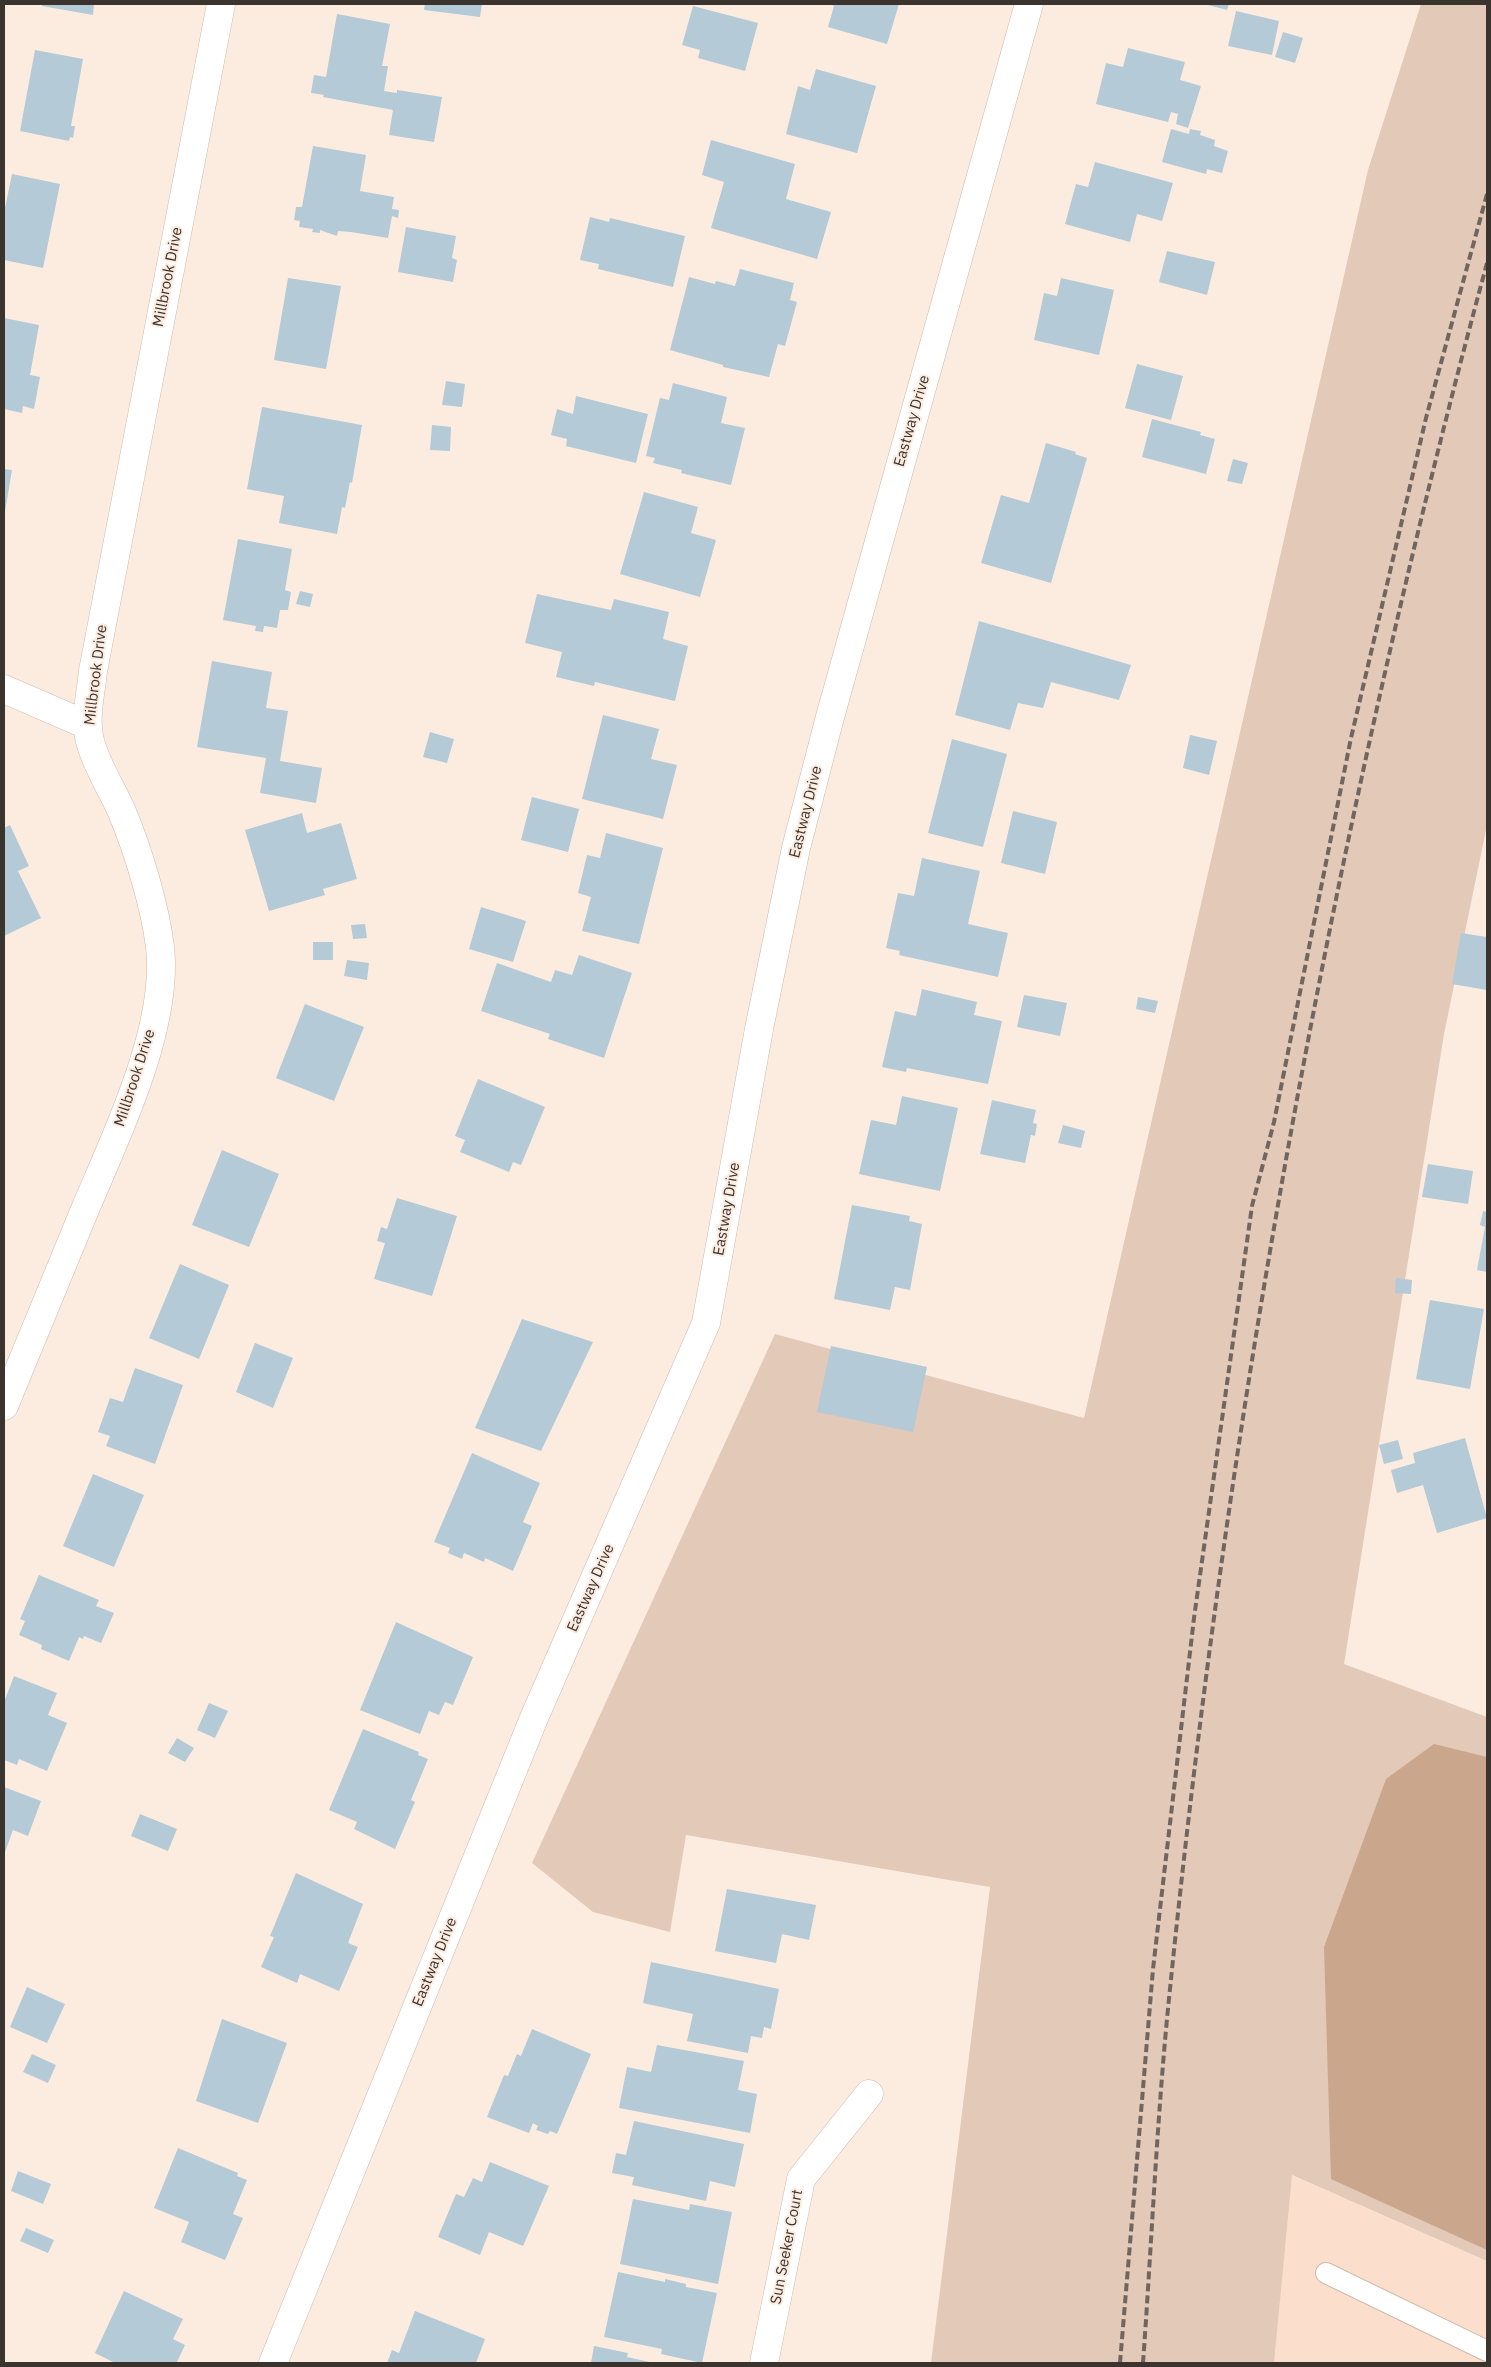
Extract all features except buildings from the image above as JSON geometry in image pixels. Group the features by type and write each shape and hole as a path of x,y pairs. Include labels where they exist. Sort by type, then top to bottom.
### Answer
{"street":[{"name":"Millbrook Drive","path":"4,1406 117,1134 146,1051 159,992 161,965 159,944 144,880 123,813 90,742 87,725 93,671 221,4"},
{"name":"Eastway Drive","path":"272,2363 534,1718 706,1323 759,1029 796,848 830,717 1029,4"},
{"path":"4,689 87,725"},
{"name":"Sun Seeker Court","path":"764,2363 801,2179 869,2094"}],"lane":[{"path":"1326,2273 1487,2352"}],"shaded area":[{"path":"1421,4 1487,4 1487,825 1444,1034 1344,1664 1487,1717 1487,2261 1292,2175 1274,2363 931,2363 990,1887 686,1835 670,1932 593,1912 532,1863 775,1334 1084,1418 1368,170"},
{"path":"1434,1744 1487,1757 1487,2250 1331,2179 1324,1947 1386,1779"},
{"path":"1291,2175 1487,2261 1487,2363 1274,2363"}],"railway":[{"path":"1120,2363 1153,1969 1194,1618 1252,1206 1274,1122 1351,738 1426,418 1487,194"},
{"path":"1143,2363 1158,2129 1170,1989 1194,1771 1223,1553 1256,1336 1293,1120 1335,904 1381,689 1432,476 1487,263"}]}
